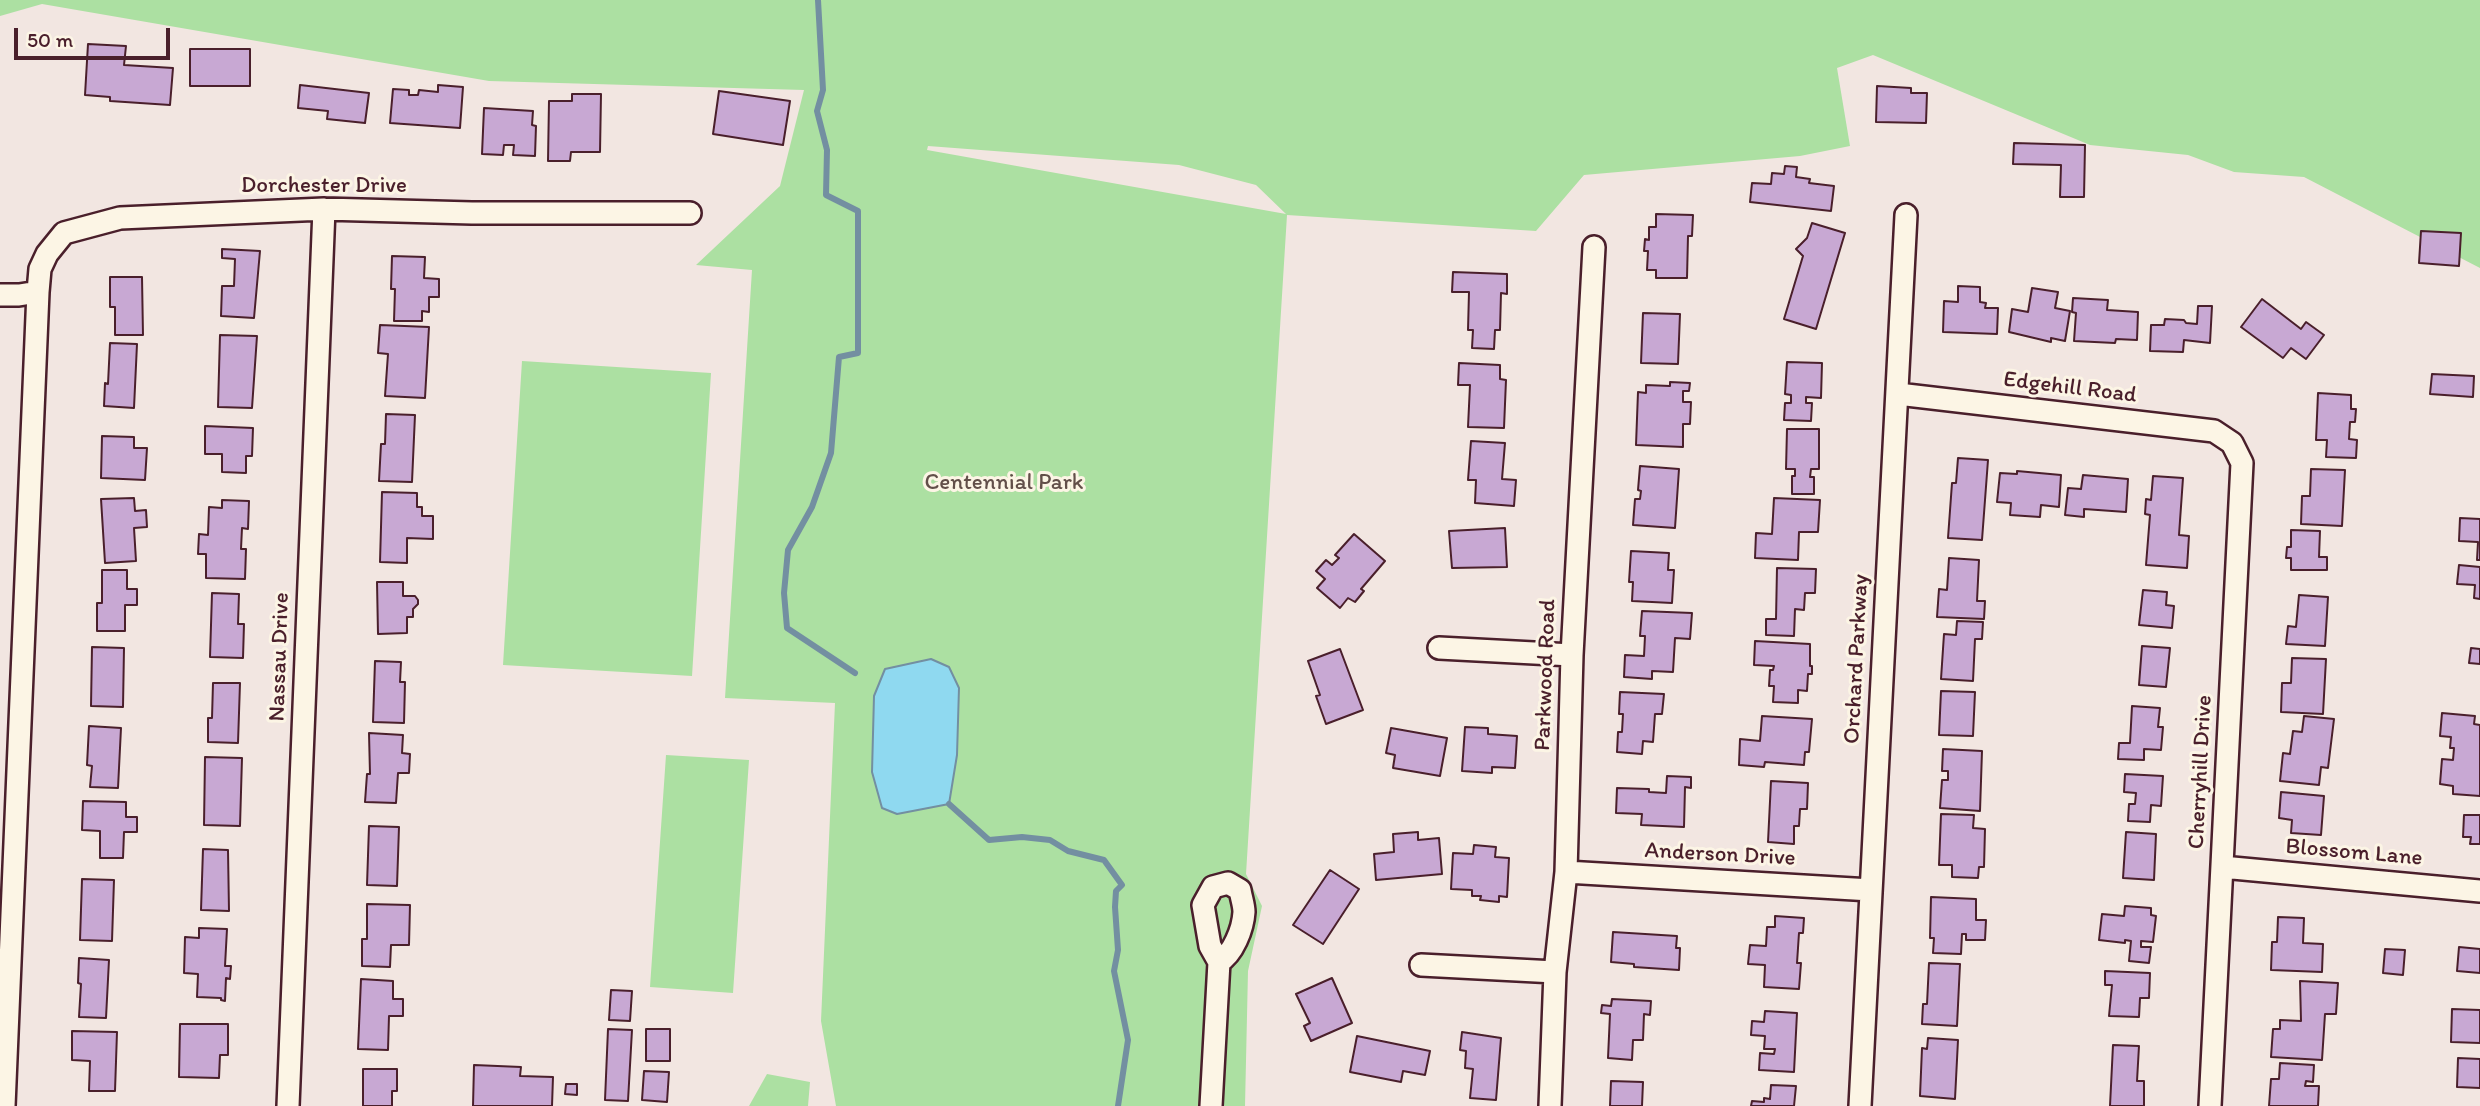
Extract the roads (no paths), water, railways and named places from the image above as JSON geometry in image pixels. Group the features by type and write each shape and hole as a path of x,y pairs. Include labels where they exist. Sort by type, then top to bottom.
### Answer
{"street":[{"name":"Dorchester Drive","path":"4,1106 38,292 40,269 47,254 64,233 120,218 324,209 472,213 690,213"},
{"name":"Nassau Drive","path":"288,1106 324,209"},
{"name":"Orchard Parkway","path":"1860,1106 1906,215"},
{"name":"Parkwood Road","path":"1550,1106 1555,972 1566,872 1572,655 1594,247"},
{"path":"0,295 38,292"},
{"name":"Edgehill Road","path":"1898,394 2214,431 2232,443"},
{"name":"Cherryhill Drive","path":"2210,1106 2242,463 2232,443"},
{"path":"1439,648 1572,655"},
{"name":"Blossom Lane","path":"2222,867 2480,891"},
{"name":"Anderson Drive","path":"1566,872 1871,890"},
{"path":"1210,1106 1219,962"},
{"path":"1421,965 1555,972"}],"water":[{"path":"931,659 949,667 959,688 957,755 949,804 897,814 882,808 872,772 874,696 885,669"}],"waterway":[{"path":"818,0 823,90 817,111 827,150 826,195 858,211 858,353 839,357 831,453 812,507 788,550 784,593 787,628 855,673"},
{"path":"949,804 989,840 1022,837 1050,840 1068,851 1104,860 1122,885 1116,891 1118,950 1114,971 1128,1040 1118,1106"}],"park label":[{"name":"Centennial Park","path":"1004,483"}]}
